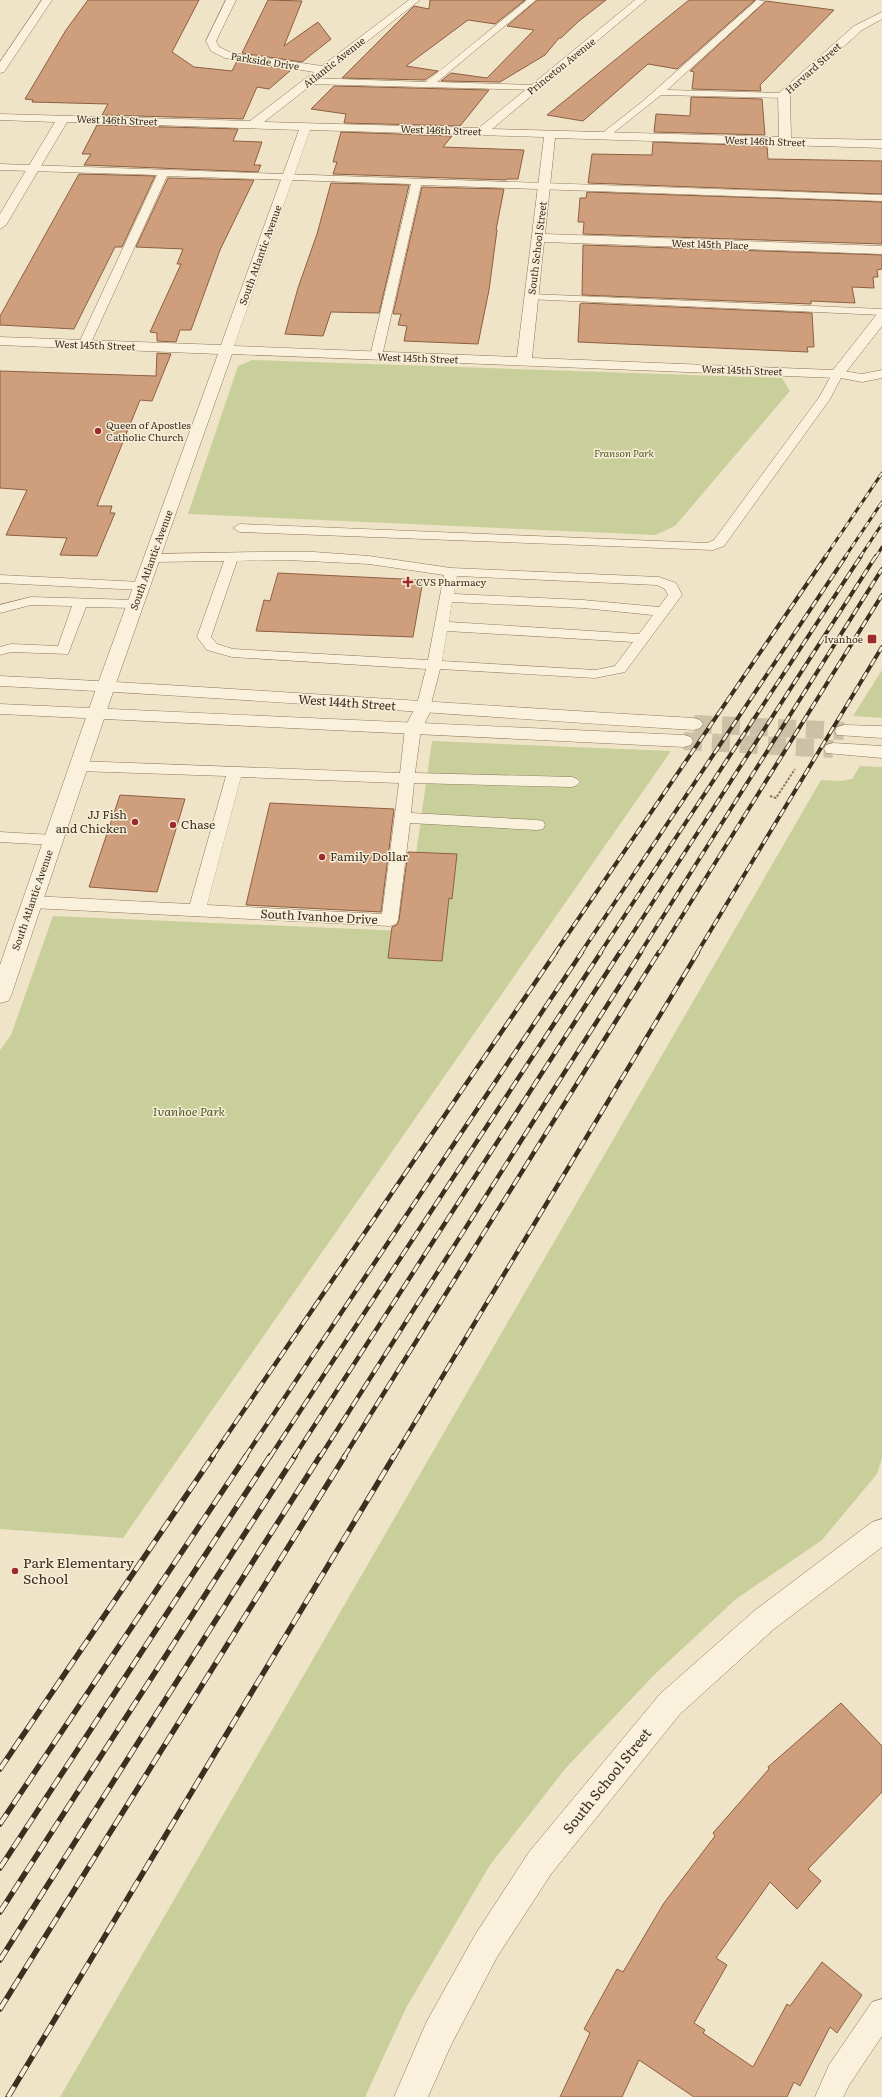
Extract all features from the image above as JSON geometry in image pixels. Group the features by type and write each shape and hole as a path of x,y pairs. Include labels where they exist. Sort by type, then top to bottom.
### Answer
{"street":[{"path":"0,70 47,0"},
{"name":"Parkside Drive","path":"231,0 211,41 214,49 229,56 324,70"},
{"name":"Atlantic Avenue","path":"252,125 415,0"},
{"name":"Princeton Avenue","path":"481,132 641,0"},
{"name":"Harvard Street","path":"785,141 784,94 858,28 882,16"},
{"name":"West 146th Street","path":"0,117 882,144"},
{"path":"0,225 63,119"},
{"name":"South Atlantic Avenue","path":"0,996 141,586 306,126"},
{"name":"South School Street","path":"524,362 550,134"},
{"name":"West 145th Place","path":"538,238 882,250"},
{"path":"836,374 882,317"},
{"name":"West 145th Street","path":"0,342 836,374"},
{"name":"West 144th Street","path":"0,681 106,686 423,708 694,724"},
{"name":"South Ivanhoe Drive","path":"413,729 423,708"},
{"name":"West 144th Street","path":"0,709 684,741"},
{"path":"844,731 882,732"},
{"path":"833,749 882,752"},
{"name":"South School Street","path":"411,2097 439,2034 486,1946 540,1863 650,1728 670,1704 764,1620 882,1531"}],"lane":[{"path":"428,85 532,0"},
{"path":"604,136 658,92 761,1"},
{"path":"309,81 535,88"},
{"path":"658,92 784,96"},
{"path":"0,167 882,198"},
{"path":"84,345 163,173"},
{"path":"376,356 417,182"},
{"path":"531,297 882,312"},
{"path":"240,528 708,547 719,543 826,396 836,374 862,378 882,374"},
{"path":"152,558 272,556 408,563 451,572 659,581 671,586 675,595 620,669 613,672 595,674 232,653 212,647 204,637 232,557"},
{"path":"423,708 434,665 451,572"},
{"path":"0,580 141,586"},
{"path":"446,598 583,604 662,612"},
{"path":"0,609 31,601 135,604"},
{"path":"0,651 11,648 63,651 82,602"},
{"path":"442,626 643,638"},
{"name":"South Ivanhoe Drive","path":"32,902 390,920 413,729"},
{"path":"78,766 407,778 572,782"},
{"path":"197,911 235,771"},
{"path":"402,818 537,825"},
{"path":"0,837 53,840"},
{"path":"829,2097 839,2075 882,2012"}],"path":[{"path":"770,796 776,798 795,769"}],"green space":[{"name":"Franson Park","path":"252,360 782,378 790,391 675,526 655,535 188,514 238,366"},
{"path":"882,670 882,718 853,716"},
{"name":"Ivanhoe Park","path":"432,741 671,751 123,1538 0,1529 0,1050 11,1035 53,916 405,931"},
{"path":"860,766 882,767 882,1458 877,1474 822,1540 736,1599 655,1674 565,1769 490,1865 407,2006 365,2097 60,2097 821,780 840,781 852,779"}],"building":[{"path":"88,0 199,0 172,52 194,67 232,71 237,61 291,70 269,89 257,87 243,119 102,115 108,104 32,102 33,100 25,99 66,30"},
{"path":"268,0 302,1 284,46 318,22 331,39 302,62 242,53"},
{"path":"430,0 525,0 495,24 468,20 406,66 438,71 425,80 342,78 414,6 429,9"},
{"path":"537,0 606,0 579,21 561,38 559,38 545,55 500,82 441,81 451,73 487,78 534,30 507,26"},
{"path":"689,0 755,0 677,69 648,64 583,121 547,115"},
{"path":"766,1 834,10 760,85 761,91 692,89 694,72 690,71"},
{"path":"334,86 489,90 460,126 344,123 346,114 311,109"},
{"path":"691,97 762,99 765,135 654,132 656,114 690,116"},
{"path":"97,125 238,129 233,141 262,142 254,165 261,165 258,172 84,165 91,154 82,154"},
{"path":"341,132 452,136 443,147 524,150 518,179 506,180 333,174 337,162 333,162"},
{"path":"653,142 767,146 768,159 882,161 882,194 588,183 592,154 652,155"},
{"path":"79,174 155,176 122,247 115,247 74,329 0,325 0,316"},
{"path":"168,178 254,180 220,250 191,330 180,330 176,342 157,341 157,333 150,332 181,264 177,264 183,249 136,247"},
{"path":"331,183 409,185 379,313 331,312 323,336 285,334 298,288 317,234"},
{"path":"422,187 504,189 496,230 489,290 478,344 404,341 407,326 398,325 401,314 393,314"},
{"path":"587,192 882,202 882,244 583,234 584,222 578,222 580,198 586,198"},
{"path":"583,245 882,255 882,269 877,270 878,277 873,277 874,288 852,287 855,303 811,301 811,304 582,295"},
{"path":"580,304 812,313 814,347 807,347 808,352 578,342"},
{"path":"157,353 171,354 152,401 140,400 97,506 112,506 110,513 115,513 97,556 60,555 67,538 6,535 27,490 0,488 0,371 156,376"},
{"name":"CVS Pharmacy","path":"278,573 423,580 413,637 256,631 264,600 270,601"},
{"path":"120,795 185,799 157,892 89,887"},
{"name":"Family Dollar","path":"270,803 394,809 381,912 246,905"},
{"path":"408,852 457,854 452,899 449,898 442,961 388,958 392,927 397,925 399,920"},
{"path":"841,1703 882,1746 882,1792 808,1869 821,1881 797,1909 770,1882 716,1958 727,1965 694,2023 705,2030 703,2033 753,2067 787,2004 790,2006 822,1962 862,1995 837,2033 830,2027 800,2086 794,2082 787,2097 694,2097 639,2060 622,2097 560,2097 590,2033 584,2029 617,1969 623,1972 664,1903 715,1836 713,1833 769,1769 768,1767"}],"tunnel":[{"path":"694,724 844,731"},
{"path":"684,741 833,749"}],"railway":[{"path":"825,557 882,473"},
{"path":"845,557 882,502"},
{"path":"860,557 882,524"},
{"path":"876,557 882,547"},
{"path":"555,953 826,556"},
{"path":"581,953 846,556"},
{"path":"600,953 861,556"},
{"path":"620,953 876,556"},
{"path":"640,953 882,569"},
{"path":"659,953 882,595"},
{"path":"697,953 882,647"},
{"path":"212,1457 556,952"},
{"path":"245,1457 582,952"},
{"path":"270,1457 601,952"},
{"path":"294,1457 620,952"},
{"path":"320,1457 641,952"},
{"path":"344,1457 659,952"},
{"path":"394,1457 698,952"},
{"path":"0,1769 213,1456"},
{"path":"0,1824 246,1456"},
{"path":"0,1868 270,1456"},
{"path":"0,1912 295,1456"},
{"path":"0,1960 320,1456"},
{"path":"0,2009 345,1456"},
{"path":"8,2097 394,1456"}],"place":[{"name":"Queen of Apostles Catholic Church","path":"98,431"},
{"name":"CVS Pharmacy","path":"408,582"},
{"name":"Ivanhoe","path":"872,639"},
{"name":"JJ Fish and Chicken","path":"135,822"},
{"name":"Chase","path":"173,825"},
{"name":"Family Dollar","path":"322,857"},
{"name":"Park Elementary School","path":"15,1571"}]}
